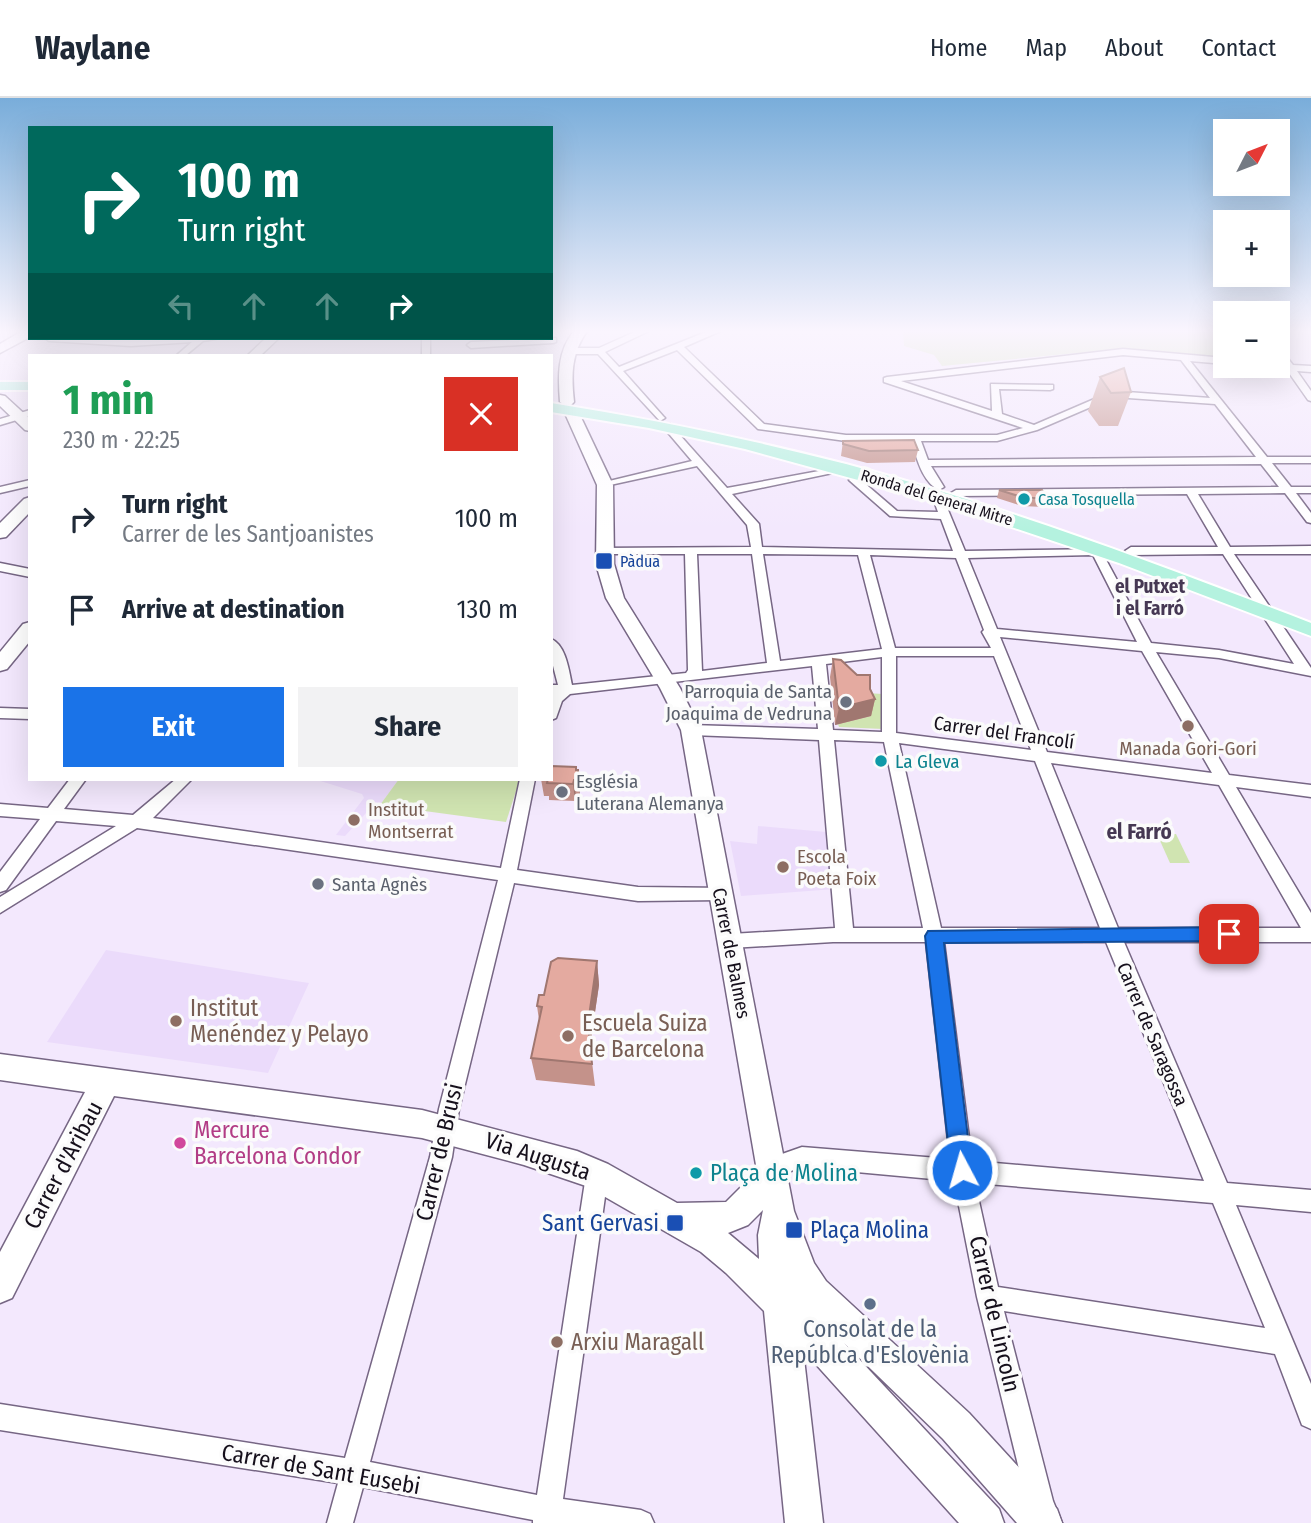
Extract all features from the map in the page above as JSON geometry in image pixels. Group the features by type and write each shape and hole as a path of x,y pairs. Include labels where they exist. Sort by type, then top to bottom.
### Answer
{"main road":[{"path":"0,399 24,415"},
{"name":"Ronda del General Mitre","path":"560,405 781,444 944,492 1131,551 1266,608 1311,631"},
{"name":"Carrer de Balmes","path":"560,405 605,485 604,550 607,576 615,598 666,680 691,730 779,1212 774,1245 804,1523"},
{"name":"Ronda del General Mitre","path":"664,422 944,492 1103,551 1311,621"},
{"path":"0,533 28,504"},
{"path":"1103,551 1131,551"},
{"path":"0,665 28,630"},
{"name":"Via Augusta","path":"0,1067 446,1129 577,1166 597,1175 729,1253 916,1445 985,1523"},
{"name":"Carrer d'Aribau","path":"3,1275 106,1082"},
{"path":"675,1219 719,1220 734,1217 751,1203 772,1167"},
{"path":"779,1212 801,1273 814,1293 956,1426 1043,1523"}],"street":[{"path":"641,396 753,524 774,667"},
{"path":"730,396 761,427 846,438 997,438 1034,428 1107,396"},
{"path":"937,396 1034,428"},
{"path":"995,396 997,416"},
{"path":"1150,396 1217,401"},
{"path":"1214,396 1311,520"},
{"path":"0,422 24,415"},
{"name":"Carrer de Saragossa","path":"915,438 929,475 944,492 945,516 989,632 1311,1416"},
{"path":"926,463 1311,460"},
{"path":"605,485 698,463"},
{"path":"725,492 842,468"},
{"path":"868,475 854,481 894,514 945,516"},
{"path":"0,490 28,485"},
{"path":"944,492 1311,490"},
{"path":"1191,492 1226,550 1308,671"},
{"path":"604,550 863,551 961,555 1103,551"},
{"path":"1131,551 1311,550"},
{"name":"Carrer de Lincoln","path":"863,551 889,652 890,737 898,762 934,936 962,1170 989,1297 1040,1502 1049,1523"},
{"path":"1103,551 1098,556 1146,646 1311,929"},
{"path":"691,552 695,671 691,676"},
{"path":"0,566 28,573"},
{"path":"989,632 1219,654 1308,671"},
{"path":"553,647 561,664 559,690 553,709"},
{"path":"559,690 819,663 889,652 999,652"},
{"path":"819,663 845,936"},
{"path":"0,713 28,714"},
{"name":"Carrer del Francolí","path":"691,730 890,737 1311,790"},
{"path":"0,885 77,781"},
{"path":"0,906 148,813 183,781"},
{"name":"Carrer de Brusi","path":"340,1523 441,1157 528,781"},
{"path":"0,810 133,821 508,873 638,894 721,893"},
{"path":"731,941 845,936 1311,935"},
{"path":"772,1167 802,1157 1311,1201"},
{"path":"547,1516 597,1175"},
{"path":"989,1297 1283,1343"},
{"name":"Carrer de Sant Eusebi","path":"0,1417 353,1472 547,1516 641,1523"}],"shaded area":[{"name":"Institut Montserrat","path":"320,781 398,781 380,805 375,803 345,836 336,835 364,798 362,794"},
{"name":"Escola Poeta Foix","path":"758,826 826,832 835,889 741,896 730,841 757,844"},
{"name":"Institut Menéndez y Pelayo","path":"106,950 309,983 268,1073 47,1042"}],"green space":[{"path":"866,693 883,694 883,729 839,727 838,724 871,716"},
{"path":"398,781 519,781 506,822 380,805"},
{"path":"1157,834 1176,834 1190,863 1170,863"}],"building":[{"path":"914,440 918,450 869,451 843,444 843,441"},
{"path":"999,490 1042,490 1046,498 1025,498"},
{"path":"833,659 841,660 857,675 870,675 870,689 875,699 839,708"},
{"path":"553,766 576,767 578,770 578,780 574,780 573,784 547,783 553,781"},
{"name":"Escuela Suiza de Barcelona","path":"558,958 597,961 588,1023 592,1064 531,1058 542,1007 537,1006 539,995 544,995 551,962"}],"place":[{"name":"Casa Tosquella","path":"1024,499"},
{"name":"Pàdua","path":"604,561"},
{"name":"Parroquia de Santa Joaquima de Vedruna","path":"846,702"},
{"name":"Manada Gori-Gori","path":"1188,726"},
{"name":"La Gleva","path":"881,761"},
{"name":"Església Luterana Alemanya","path":"562,792"},
{"name":"Institut Montserrat","path":"354,820"},
{"name":"Escola Poeta Foix","path":"783,867"},
{"name":"Santa Agnès","path":"318,884"},
{"name":"Institut Menéndez y Pelayo","path":"176,1021"},
{"name":"Escuela Suiza de Barcelona","path":"568,1036"},
{"name":"Mercure Barcelona Condor","path":"180,1143"},
{"name":"Plaça de Molina","path":"696,1173"},
{"name":"Sant Gervasi","path":"675,1223"},
{"name":"Plaça Molina","path":"794,1230"},
{"name":"Consolat de la Repúblca d'Eslovènia","path":"870,1304"},
{"name":"Arxiu Maragall","path":"557,1342"}],"district":[{"name":"el Putxet i el Farró","path":"1150,597"},
{"name":"el Farró","path":"1139,832"}],"route":[{"path":"962,1170 934,936 1229,934"}]}
